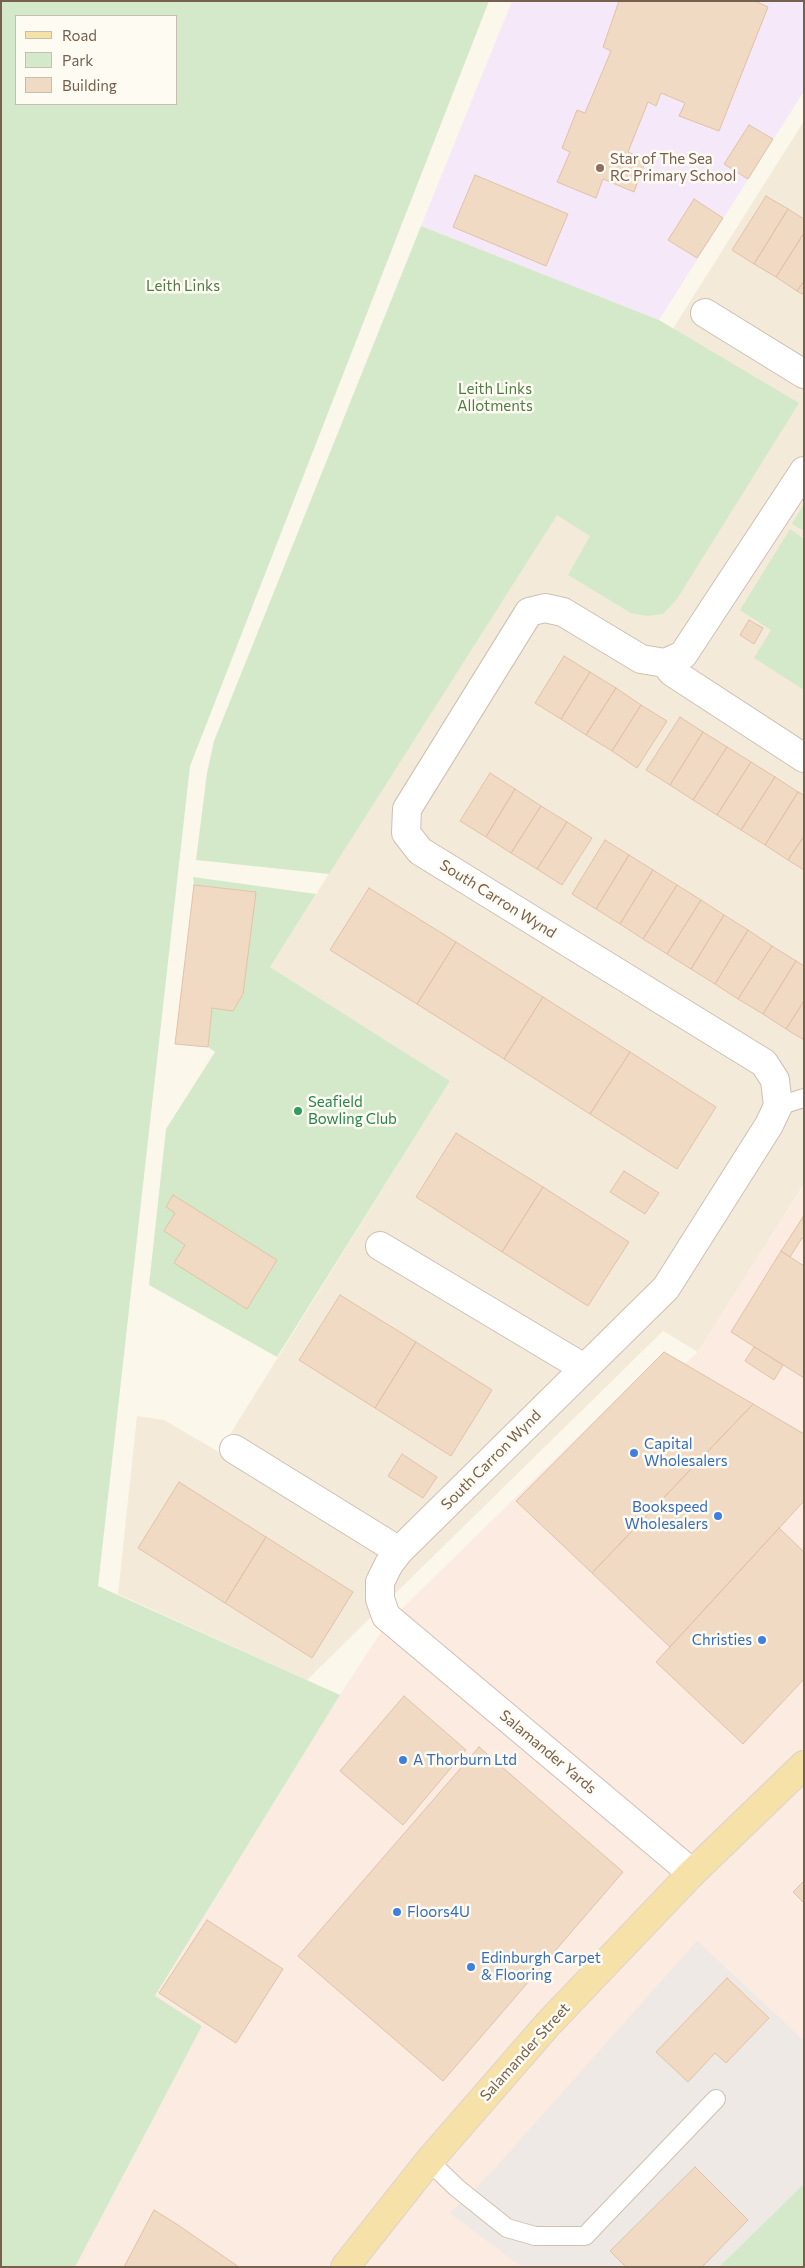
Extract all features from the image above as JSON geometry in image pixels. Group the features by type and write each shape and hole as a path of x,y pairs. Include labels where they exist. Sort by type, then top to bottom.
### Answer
{"main road":[{"name":"Salamander Street","path":"345,2267 429,2161 548,2024 692,1873 804,1765"}],"street":[{"path":"705,313 804,374"},
{"path":"804,471 683,655 664,663 672,672 804,758"},
{"name":"South Carron Wynd","path":"404,1631 386,1616 380,1599 380,1582 389,1564 399,1551 666,1288 769,1125 778,1106 775,1080 764,1064 420,851 406,833 407,809 529,612 545,608 563,612 641,658 664,663"},
{"path":"380,1246 584,1368"},
{"path":"234,1449 399,1551"},
{"name":"Salamander Yards","path":"404,1631 692,1873"}],"lane":[{"path":"778,1106 804,1098"},
{"path":"429,2161 457,2188 507,2228 535,2236 585,2236 716,2099"}],"shaded area":[{"name":"Star of The Sea RC Primary School","path":"512,1 804,1 804,91 659,320 421,226"},
{"path":"804,121 804,1184 698,1352 663,1331 307,1680 118,1594 137,1416 164,1420 219,1452 450,1081 270,967"},
{"path":"804,1185 804,2184 719,2267 75,2267 202,2026 155,1997 340,1695 387,1623 664,1353 685,1363 698,1352"},
{"path":"697,1941 804,2041 804,2267 522,2267 450,2213 489,2175"}],"green space":[{"name":"Leith Links","path":"1,1 489,1 190,766 98,1586 340,1695 155,1996 202,2026 75,2267 1,2267"},
{"name":"Leith Links Allotments","path":"421,226 659,320 799,403 677,599 663,614 648,616 631,613 568,575 590,536 557,515 329,874 196,860 207,773 214,741"},
{"path":"804,504 804,531 792,524"},
{"path":"790,529 804,539 804,690 754,658 771,630 740,610"},
{"path":"193,877 316,894 270,967 450,1081 277,1357 149,1285 166,1129 215,1052 208,1047 212,1008 233,1010 243,994 255,892 194,885"},
{"path":"804,2184 804,2267 719,2267"}],"building":[{"path":"619,1 755,1 768,7 719,131 679,116 685,103 661,93 656,106 648,102 628,152 646,160 634,192 603,179 596,198 557,182 570,152 562,148 577,110 585,113 611,51 603,47"},
{"path":"749,125 773,139 748,179 724,164"},
{"path":"475,175 568,214 546,266 453,227"},
{"path":"766,196 788,209 754,264 732,250"},
{"path":"694,199 723,218 697,258 668,240"},
{"path":"788,209 804,219 804,233 776,277 754,264"},
{"path":"804,233 804,281 797,291 776,277"},
{"path":"804,281 804,295 797,291"},
{"path":"749,620 763,628 754,644 740,635"},
{"path":"564,656 590,672 561,719 535,703"},
{"path":"590,672 616,688 586,735 561,719"},
{"path":"616,688 641,705 612,751 586,735"},
{"path":"641,705 667,721 637,768 612,751"},
{"path":"680,717 703,732 670,785 646,770"},
{"path":"703,732 727,747 693,800 670,785"},
{"path":"727,747 751,762 717,815 693,800"},
{"path":"751,762 775,777 741,830 717,815"},
{"path":"490,773 515,789 486,837 460,821"},
{"path":"775,777 798,792 765,845 741,830"},
{"path":"515,789 541,806 511,853 486,837"},
{"path":"798,792 804,795 804,836 788,860 765,845"},
{"path":"541,806 567,822 537,869 511,853"},
{"path":"567,822 592,838 562,885 537,869"},
{"path":"804,836 804,870 788,860"},
{"path":"605,840 629,855 596,909 572,894"},
{"path":"629,855 653,870 620,924 596,909"},
{"path":"653,870 677,885 643,939 620,924"},
{"path":"194,885 256,892 243,994 233,1011 212,1008 208,1047 175,1044"},
{"path":"677,885 701,900 667,954 643,939"},
{"path":"369,888 456,942 417,1004 330,950"},
{"path":"701,900 724,915 691,969 667,954"},
{"path":"724,915 748,930 715,984 691,969"},
{"path":"748,930 772,946 738,999 715,984"},
{"path":"456,942 543,997 504,1059 417,1004"},
{"path":"772,946 796,961 763,1014 738,999"},
{"path":"796,961 804,966 804,1001 786,1029 763,1014"},
{"path":"543,997 630,1052 590,1114 504,1059"},
{"path":"804,1001 804,1040 786,1029"},
{"path":"630,1052 716,1107 677,1169 590,1114"},
{"path":"456,1133 543,1187 502,1252 416,1197"},
{"path":"624,1171 659,1193 645,1214 610,1192"},
{"path":"543,1187 629,1242 588,1306 502,1252"},
{"path":"173,1195 277,1260 247,1309 174,1263 185,1245 164,1231 175,1213 166,1207"},
{"path":"803,1217 804,1239 802,1238 790,1257 781,1251"},
{"path":"781,1251 804,1266 804,1378 731,1332"},
{"path":"340,1295 416,1342 375,1408 299,1360"},
{"path":"416,1342 492,1390 451,1456 375,1408"},
{"path":"754,1347 783,1365 774,1380 745,1361"},
{"path":"664,1352 753,1404 592,1573 516,1501"},
{"path":"753,1404 804,1434 804,1501 670,1647 592,1573"},
{"path":"402,1454 437,1477 423,1498 388,1476"},
{"path":"179,1482 266,1537 225,1603 138,1548"},
{"path":"779,1528 804,1552 804,1679 743,1744 656,1662"},
{"path":"266,1537 353,1592 312,1658 225,1603"},
{"path":"404,1696 466,1750 403,1825 340,1771"},
{"path":"479,1747 623,1872 443,2081 298,1956"},
{"path":"804,1881 804,1903 793,1892"},
{"path":"207,1920 283,1969 236,2043 159,1993"},
{"path":"727,1978 769,2018 726,2063 715,2053 688,2082 656,2052"},
{"path":"695,2167 748,2220 702,2267 626,2267 610,2251"},
{"path":"154,2210 175,2223 239,2267 124,2267"}],"place":[{"name":"Star of The Sea RC Primary School","path":"600,168"},
{"name":"Seafield Bowling Club","path":"298,1111"},
{"name":"Capital Wholesalers","path":"634,1453"},
{"name":"Bookspeed Wholesalers","path":"718,1516"},
{"name":"Christies","path":"762,1640"},
{"name":"A Thorburn Ltd","path":"403,1760"},
{"name":"Floors4U","path":"397,1912"},
{"name":"Edinburgh Carpet & Flooring","path":"471,1967"}]}
